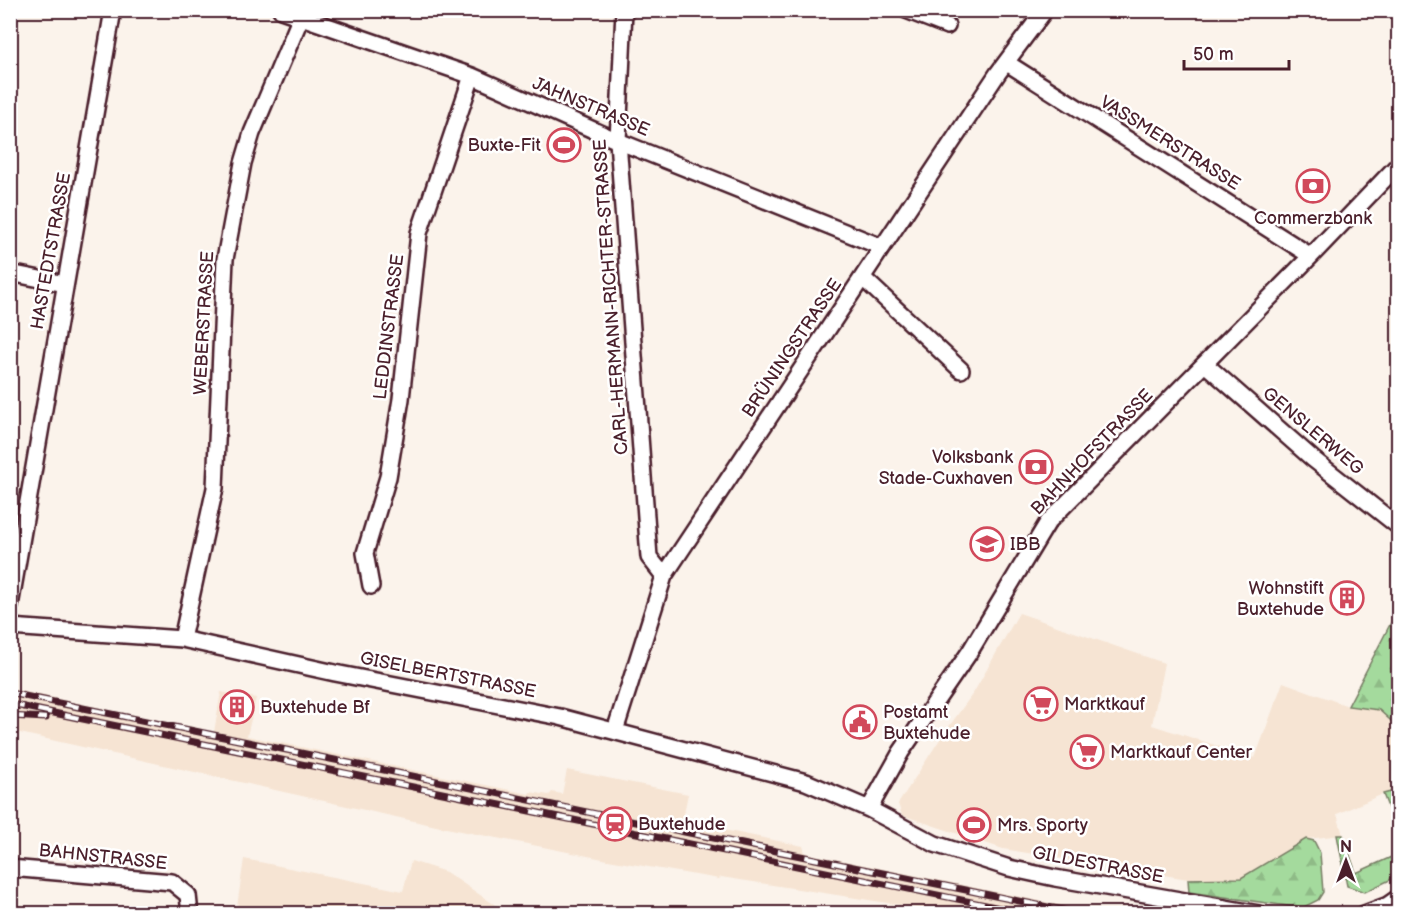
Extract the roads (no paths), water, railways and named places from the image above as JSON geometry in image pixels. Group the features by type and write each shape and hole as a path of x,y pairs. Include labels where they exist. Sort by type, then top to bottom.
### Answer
{"street":[{"name":"HASTEDTSTRASSE","path":"10,606 113,10"},
{"name":"JAHNSTRASSE","path":"281,10 472,76 618,141 882,247"},
{"name":"CARL-HERMANN-RICHTER-STRASSE","path":"624,10 618,141 649,557 664,576"},
{"path":"906,10 947,26"},
{"name":"BRÜNINGSTRASSE","path":"615,731 664,576 998,73 1045,10"},
{"name":"WEBERSTRASSE","path":"182,639 215,488 225,259 243,163 252,133 301,17"},
{"name":"VASSMERSTRASSE","path":"1007,63 1311,256"},
{"name":"LEDDINSTRASSE","path":"372,586 365,553 388,477 401,399 419,233 472,76"},
{"name":"BAHNHOFSTRASSE","path":"869,809 895,761 969,653 1048,522 1398,165"},
{"path":"10,273 65,284"},
{"path":"863,278 961,370"},
{"name":"GENSLERWEG","path":"1205,364 1313,459 1398,526"},
{"name":"GISELBERTSTRASSE","path":"10,627 182,639 335,673 560,717 807,782 869,809"},
{"name":"GILDESTRASSE","path":"869,809 935,844 1009,868 1259,914"},
{"name":"BAHNSTRASSE","path":"10,868 172,882 188,895 190,914"},
{"path":"1364,914 1398,898"}],"railway":[{"path":"10,693 1082,914"},
{"path":"10,704 1030,914"},
{"path":"10,716 46,718"}],"place":[{"name":"Buxte-Fit","path":"564,145"},
{"name":"Commerzbank","path":"1313,186"},
{"name":"Volksbank Stade-Cuxhaven","path":"1036,467"},
{"name":"IBB","path":"987,544"},
{"name":"Wohnstift Buxtehude","path":"1347,598"},
{"name":"Marktkauf","path":"1041,704"},
{"name":"Buxtehude Bf","path":"237,707"},
{"name":"Postamt Buxtehude","path":"860,722"},
{"name":"Marktkauf Center","path":"1087,752"},
{"name":"Buxtehude","path":"615,824"},
{"name":"Mrs. Sporty","path":"974,825"}]}
